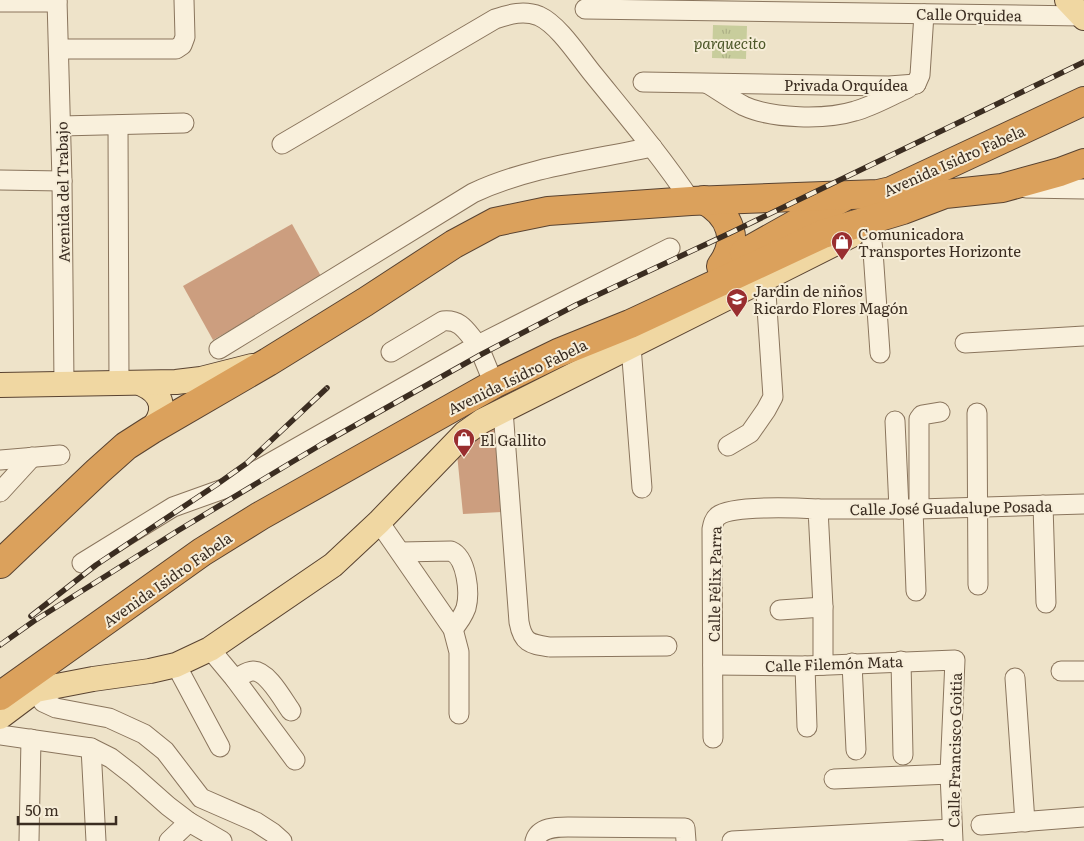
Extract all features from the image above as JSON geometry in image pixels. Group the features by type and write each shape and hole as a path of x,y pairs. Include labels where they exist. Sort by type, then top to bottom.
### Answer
{"highway":[{"path":"558,353 594,331 721,266 847,195 1084,83"},
{"name":"Avenida Isidro Fabela","path":"0,564 126,446 268,362 365,302 409,271 495,222 548,210 698,200 878,194 891,191 1084,101"},
{"name":"Avenida Isidro Fabela","path":"0,696 202,552 260,516 494,384 558,353 630,324 842,227 904,210 945,194 1002,188 1060,172 1084,163"},
{"path":"698,200 721,211 729,226 731,235 730,251 721,266"},
{"path":"36,690 73,660 108,620"}],"main road":[{"path":"0,717 36,690 176,665 210,649 333,565 379,522 465,433 482,421 904,210"},
{"path":"0,385 176,382 268,362"},
{"path":"142,384 148,386 157,395 162,408 160,418 151,430"}],"street":[{"path":"59,49 176,49 182,45 185,37 184,0"},
{"path":"0,2 57,1"},
{"name":"Avenida del Trabajo","path":"57,1 61,126 64,384"},
{"path":"585,9 735,5"},
{"name":"Calle Orquidea","path":"735,5 924,14 1078,11"},
{"path":"282,144 495,19 511,13 526,12 540,16 561,34 652,147 698,200"},
{"path":"916,84 920,74 924,14"},
{"name":"Privada Orquídea","path":"642,82 889,86 916,84"},
{"name":"Privada Orquídea","path":"706,83 744,106 773,114 789,116 824,116 855,111 916,84"},
{"path":"61,126 184,123"},
{"path":"118,125 119,384"},
{"path":"219,349 473,193 528,173 652,147"},
{"path":"0,180 62,181"},
{"path":"1002,188 1084,189"},
{"path":"870,226 880,353"},
{"path":"82,563 173,507 226,488 478,345 670,248"},
{"path":"728,446 750,433 773,397 765,278"},
{"path":"391,352 443,321 451,320 459,323 478,345 494,384"},
{"path":"965,343 1084,336"},
{"path":"632,346 642,488"},
{"path":"503,410 519,622 525,640 550,647 667,646"},
{"path":"911,509 919,419 922,415 940,412"},
{"path":"977,413 978,585"},
{"path":"895,421 911,509 916,591"},
{"path":"0,460 60,455"},
{"path":"0,492 32,457"},
{"name":"Calle José Guadalupe Posada","path":"810,508 911,509 1084,504"},
{"path":"1043,505 1046,603"},
{"path":"807,727 823,607 810,508"},
{"name":"Calle Félix Parra","path":"713,738 712,529 716,517 724,512 734,511 810,508"},
{"path":"379,522 453,629 459,652 459,714"},
{"path":"401,552 451,551 462,560 466,577 466,608 453,629"},
{"path":"780,610 823,607"},
{"path":"210,649 235,679 295,760"},
{"name":"Calle Filemón Mata","path":"713,664 814,665 955,660"},
{"name":"Calle Francisco Goitia","path":"953,835 950,774 955,660"},
{"path":"901,661 903,755"},
{"path":"852,663 856,750"},
{"path":"176,665 220,747"},
{"path":"235,679 250,672 256,671 262,674 268,678 291,711"},
{"path":"1061,672 1084,671"},
{"path":"1015,678 1025,822"},
{"path":"36,690 43,702 56,708 109,718 144,734 165,751 201,798 256,822 282,841"},
{"path":"0,736 91,748 134,775 189,822 222,841"},
{"path":"29,841 31,739"},
{"path":"91,748 96,841"},
{"path":"834,779 950,774"},
{"path":"980,825 1084,817"},
{"path":"169,841 189,822"},
{"path":"535,841 536,837 543,831 554,828 686,834"},
{"path":"732,841 953,835"}],"green space":[{"name":"parquecito","path":"713,25 747,26 746,59 712,58"}],"building":[{"path":"292,224 322,278 213,340 183,286"},
{"path":"500,419 502,512 463,514 457,454 469,453 469,440"}],"railway":[{"path":"0,645 34,621 179,530 322,444 482,354 576,305 730,233 1084,62"},
{"path":"31,616 96,565 247,463 327,388"}],"place":[{"name":"Comunicadora Transportes Horizonte","path":"842,261"},
{"name":"Jardin de niños Ricardo Flores Magón","path":"737,318"},
{"name":"El Gallito","path":"464,458"}]}
